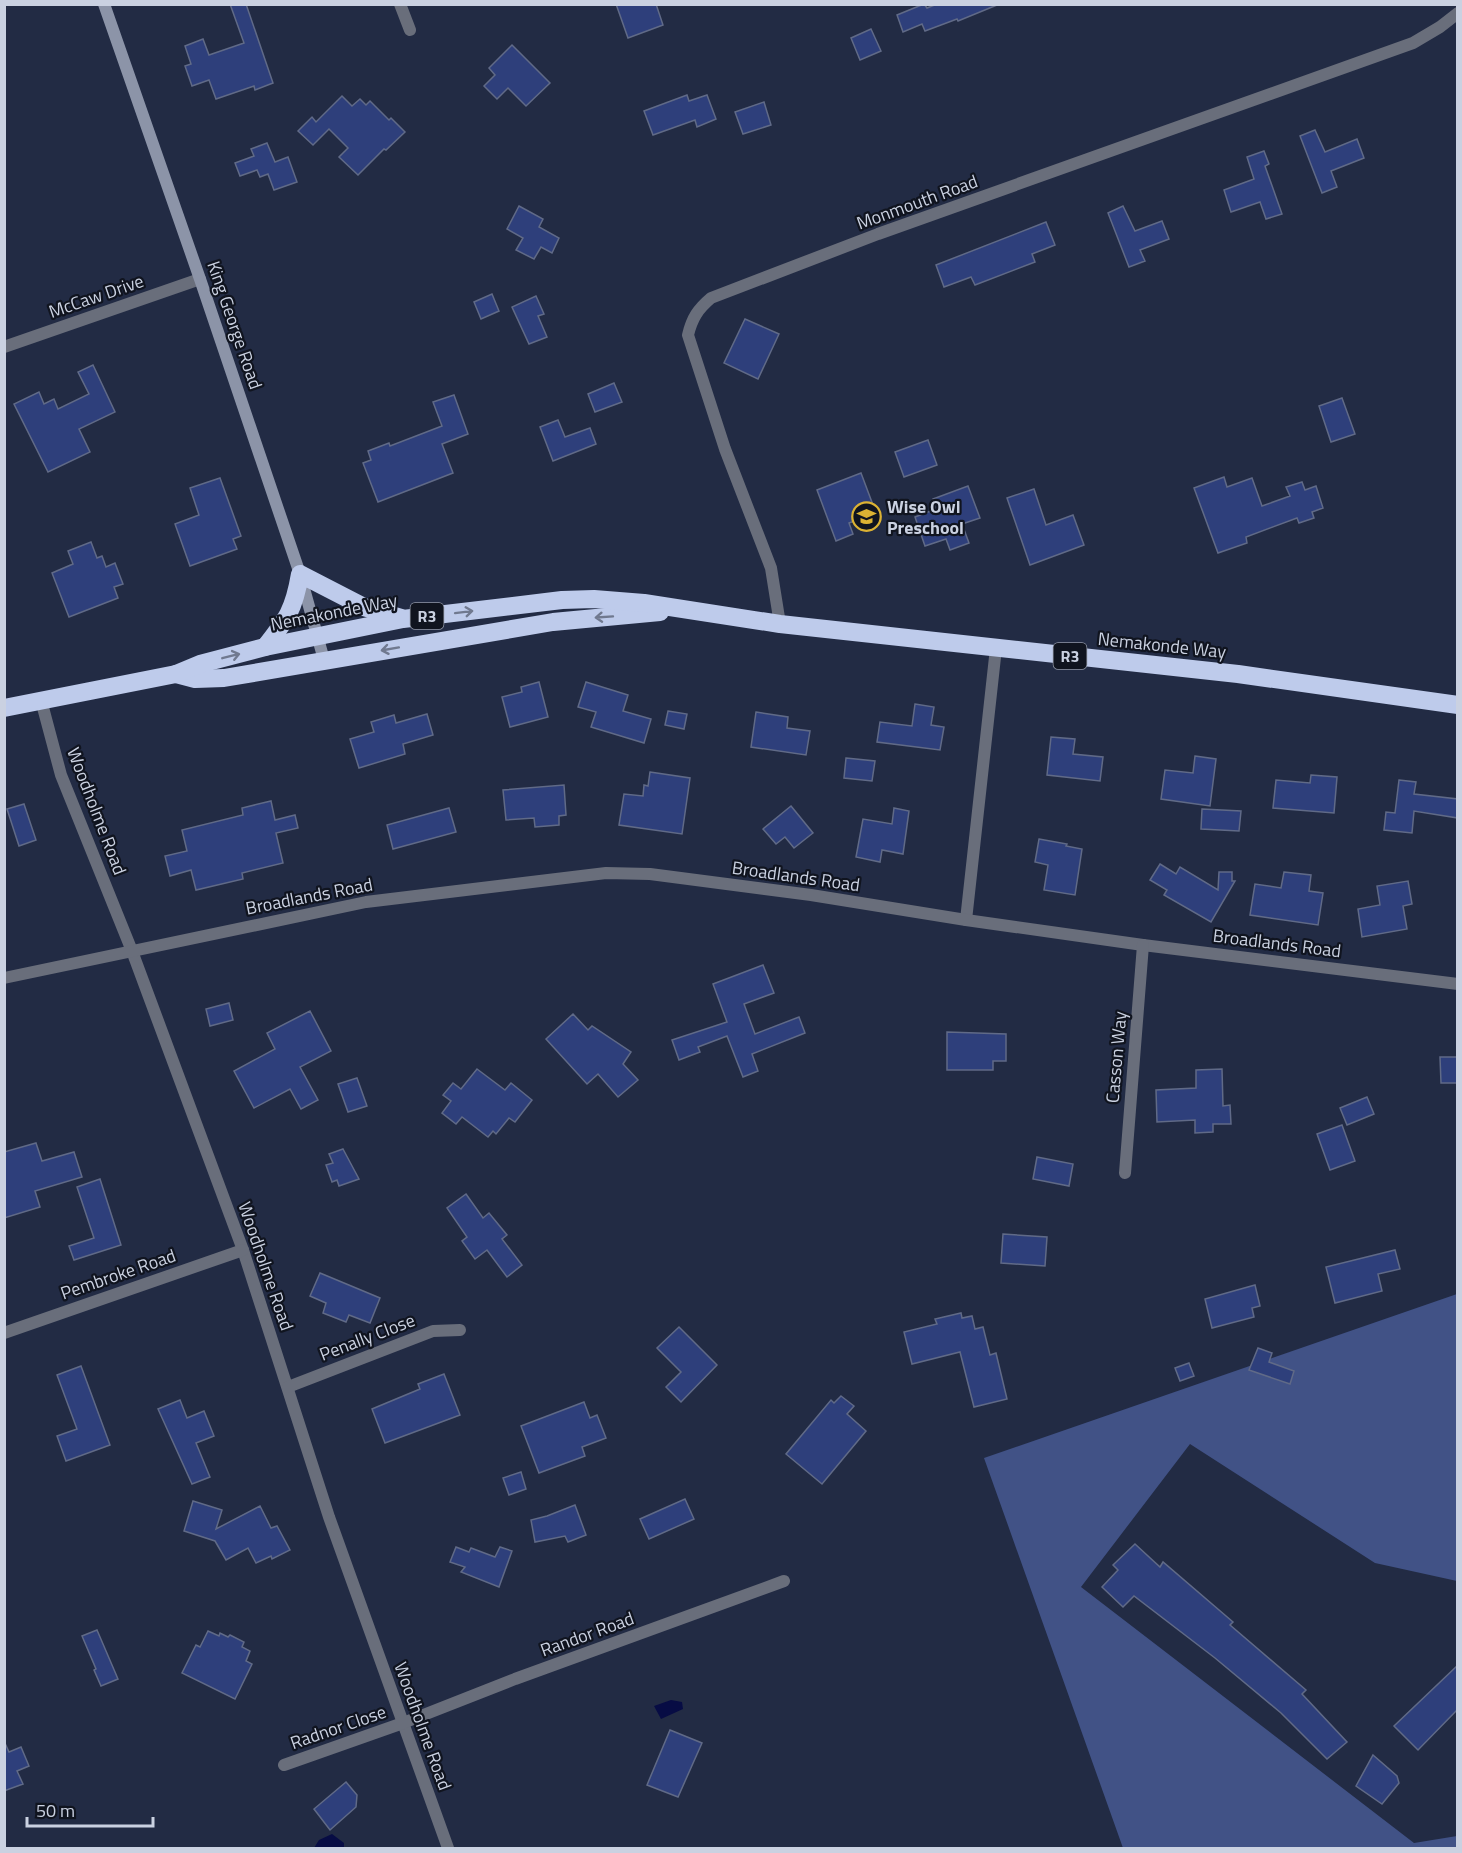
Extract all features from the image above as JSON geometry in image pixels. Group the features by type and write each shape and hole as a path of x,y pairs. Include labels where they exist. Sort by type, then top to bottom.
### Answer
{"highway":[{"path":"265,647 289,615 295,601 300,574 364,607 403,619"},
{"name":"Nemakonde Way","path":"4,708 176,674 200,664 316,635 403,619 572,600 623,600 780,624 1238,674 1458,705"},
{"name":"Nemakonde Way","path":"176,674 195,679 224,678 553,621 683,610"}],"main road":[{"name":"King George Road","path":"104,4 300,574 324,660"}],"street":[{"path":"400,4 410,30"},
{"name":"Monmouth Road","path":"780,624 771,568 725,449 688,335 693,316 701,307 711,298 878,234 1413,43 1458,13"},
{"name":"McCaw Drive","path":"4,347 200,279"},
{"path":"966,920 996,648"},
{"name":"Woodholme Road","path":"41,700 61,775 132,951 243,1250 329,1517 448,1848"},
{"name":"Broadlands Road","path":"4,978 366,902 606,873 650,874 811,895 1143,945 1458,984"},
{"name":"Casson Way","path":"1125,1173 1143,945"},
{"name":"Pembroke Road","path":"4,1333 243,1250"},
{"name":"Penally Close","path":"288,1387 433,1331 460,1330"},
{"name":"Randor Road","path":"403,1723 515,1679 784,1581"},
{"name":"Radnor Close","path":"284,1765 403,1723"}],"shaded area":[{"path":"1457,1294 1457,1581 1375,1563 1190,1444 1081,1587 1414,1843 1457,1836 1457,1848 1123,1848 984,1458"},
{"path":"671,1700 682,1702 683,1709 661,1719 654,1706"},
{"path":"332,1834 344,1843 344,1848 314,1848 319,1840"}],"building":[{"path":"230,4 246,4 273,83 255,90 254,86 216,99 209,80 192,86 185,66 191,64 185,46 203,39 209,55 244,43"},
{"path":"616,4 656,4 663,25 628,38"},
{"path":"924,4 927,8 937,4 997,5 958,21 957,19 925,31 922,24 903,32 897,15"},
{"path":"871,29 881,51 860,60 851,38"},
{"path":"512,45 550,83 526,106 508,88 497,99 484,86 495,75 489,68"},
{"path":"687,95 689,101 707,95 716,119 697,127 695,120 653,135 644,111"},
{"path":"342,96 352,106 360,99 366,105 370,101 405,132 358,175 339,157 348,148 329,129 313,145 298,131 312,117 316,122"},
{"path":"764,102 771,125 743,134 735,112"},
{"path":"1315,130 1325,152 1357,139 1364,158 1331,171 1337,187 1322,193 1300,136"},
{"path":"267,143 275,162 288,157 297,182 274,190 268,174 260,177 257,170 240,176 235,163 254,156 251,149"},
{"path":"1264,151 1269,164 1265,166 1282,214 1266,219 1260,202 1231,212 1224,190 1254,179 1247,157"},
{"path":"519,206 543,219 539,227 559,238 552,253 541,247 534,259 516,250 523,238 507,229"},
{"path":"1123,206 1135,231 1162,221 1169,239 1140,250 1145,261 1129,267 1108,213"},
{"path":"1046,222 1055,245 1032,254 1035,262 975,285 971,277 944,287 936,265"},
{"path":"492,294 499,311 481,319 474,302"},
{"path":"536,296 544,314 538,316 547,337 529,344 512,307"},
{"path":"745,319 779,334 758,379 724,363"},
{"path":"93,365 115,412 79,429 90,452 48,472 14,404 39,392 44,404 54,399 58,409 89,394 78,372"},
{"path":"614,383 622,402 595,412 588,394"},
{"path":"454,395 468,434 442,444 453,473 378,502 363,463 371,460 368,451 389,443 390,446 442,426 433,402"},
{"path":"1342,398 1355,434 1331,442 1319,406"},
{"path":"558,420 565,437 590,428 596,444 553,461 540,427"},
{"path":"928,440 937,465 904,477 895,452"},
{"path":"861,473 876,513 849,523 853,534 836,541 817,490"},
{"path":"1224,477 1227,487 1252,478 1262,506 1290,496 1286,487 1302,482 1305,490 1316,486 1323,508 1312,512 1314,518 1299,523 1297,518 1246,537 1247,543 1218,553 1194,488"},
{"path":"220,478 241,536 233,539 237,549 190,566 175,524 199,515 190,488"},
{"path":"968,486 980,518 962,524 969,543 950,550 946,539 925,546 915,517 936,509 933,499"},
{"path":"1034,489 1046,525 1073,515 1084,545 1030,565 1007,498"},
{"path":"91,542 97,558 102,556 106,567 115,563 123,584 114,587 118,598 69,617 52,573 73,564 68,551"},
{"path":"539,682 548,717 510,727 502,697 522,692 521,687"},
{"path":"586,682 628,695 623,711 651,719 644,743 591,727 596,712 578,707"},
{"path":"915,704 934,707 931,725 944,727 940,750 877,742 880,722 912,726"},
{"path":"668,711 687,714 684,729 665,725"},
{"path":"756,712 788,717 787,728 810,731 806,755 751,747"},
{"path":"427,714 433,735 403,744 405,754 359,768 350,739 374,732 371,722 394,715 396,723"},
{"path":"1051,737 1075,739 1073,754 1103,757 1100,781 1047,775"},
{"path":"1195,756 1216,759 1210,806 1161,799 1165,770 1193,773"},
{"path":"846,758 875,761 872,781 844,778"},
{"path":"650,772 690,778 682,834 619,825 624,794 643,796 644,785 648,786"},
{"path":"1311,775 1337,777 1334,813 1273,808 1276,780 1310,783"},
{"path":"1399,780 1416,782 1414,794 1458,799 1458,818 1414,811 1412,833 1384,830 1386,812 1395,813"},
{"path":"564,785 566,815 559,816 559,825 535,827 534,818 506,820 503,790"},
{"path":"271,801 275,820 295,815 298,828 276,833 283,863 242,873 243,879 196,890 191,870 170,876 165,856 187,851 182,830 243,815 242,808"},
{"path":"24,804 36,840 19,846 7,809"},
{"path":"791,806 813,833 794,848 785,837 776,844 763,829"},
{"path":"449,808 456,832 393,849 387,825"},
{"path":"894,808 909,811 903,854 882,850 880,862 856,857 863,819 892,824"},
{"path":"1202,809 1241,811 1239,831 1201,829"},
{"path":"1039,839 1082,849 1075,895 1044,890 1048,865 1035,862"},
{"path":"1160,864 1176,874 1180,867 1218,890 1219,872 1232,872 1232,881 1235,881 1211,922 1164,895 1167,890 1150,880"},
{"path":"1284,872 1311,875 1309,891 1323,893 1318,925 1250,915 1255,884 1281,888"},
{"path":"1408,881 1412,904 1403,906 1407,929 1362,937 1358,909 1380,905 1377,886"},
{"path":"763,965 774,993 744,1004 755,1034 799,1017 805,1033 752,1054 758,1071 743,1077 727,1036 698,1047 700,1052 679,1060 672,1040 727,1022 713,984"},
{"path":"229,1003 233,1020 210,1026 206,1009"},
{"path":"310,1011 331,1051 300,1067 318,1100 301,1109 290,1089 254,1108 234,1071 275,1049 267,1033"},
{"path":"573,1014 588,1030 592,1026 631,1052 623,1064 638,1080 618,1097 598,1074 587,1084 546,1039"},
{"path":"947,1032 1006,1034 1006,1061 993,1061 993,1070 947,1070"},
{"path":"1440,1057 1458,1057 1458,1083 1441,1083"},
{"path":"477,1069 505,1090 511,1083 532,1100 515,1122 509,1118 496,1134 493,1131 488,1137 462,1117 456,1124 442,1113 451,1101 443,1095 453,1083 461,1089"},
{"path":"1222,1069 1223,1106 1230,1105 1231,1124 1213,1124 1213,1132 1195,1133 1195,1120 1157,1122 1156,1090 1196,1088 1196,1070"},
{"path":"357,1078 367,1106 348,1112 338,1084"},
{"path":"1367,1097 1374,1114 1347,1125 1340,1108"},
{"path":"1342,1125 1355,1161 1330,1170 1317,1134"},
{"path":"36,1143 42,1161 74,1152 82,1177 35,1191 40,1207 4,1218 4,1152"},
{"path":"343,1149 359,1179 339,1186 337,1180 332,1182 326,1165 333,1163 329,1154"},
{"path":"1037,1157 1073,1164 1069,1186 1033,1179"},
{"path":"100,1179 121,1245 74,1260 69,1246 94,1238 77,1187"},
{"path":"466,1194 483,1218 489,1213 507,1235 502,1239 522,1265 507,1277 487,1250 475,1259 462,1241 467,1237 447,1208"},
{"path":"1003,1234 1047,1237 1045,1266 1001,1263"},
{"path":"1395,1250 1400,1269 1378,1274 1382,1291 1335,1303 1326,1267"},
{"path":"320,1273 380,1298 370,1323 349,1315 346,1322 323,1313 326,1303 310,1296"},
{"path":"1255,1285 1260,1306 1252,1308 1254,1317 1212,1328 1205,1299"},
{"path":"961,1313 962,1318 972,1316 975,1329 983,1327 990,1355 996,1353 1007,1399 974,1407 960,1352 912,1364 904,1332 937,1324 935,1319"},
{"path":"679,1327 717,1365 681,1402 666,1387 681,1372 657,1348"},
{"path":"1258,1348 1272,1353 1269,1362 1294,1371 1290,1384 1249,1370"},
{"path":"1189,1363 1194,1376 1180,1381 1175,1368"},
{"path":"81,1366 110,1445 66,1461 57,1436 77,1429 57,1375"},
{"path":"444,1374 460,1415 385,1443 372,1409 420,1389 418,1384"},
{"path":"841,1396 854,1406 847,1414 866,1431 822,1484 786,1454 831,1400 834,1403"},
{"path":"180,1400 187,1418 204,1411 214,1436 196,1443 210,1477 192,1484 158,1409"},
{"path":"584,1402 590,1418 597,1415 606,1438 582,1447 585,1456 539,1473 521,1426"},
{"path":"521,1472 526,1489 509,1495 503,1478"},
{"path":"685,1499 694,1519 649,1539 640,1519"},
{"path":"193,1501 222,1510 216,1529 260,1506 271,1528 277,1526 290,1550 272,1559 271,1556 256,1563 248,1548 226,1560 215,1541 184,1531"},
{"path":"575,1505 586,1535 568,1542 565,1536 535,1542 531,1520"},
{"path":"1135,1544 1160,1567 1163,1562 1233,1622 1230,1625 1306,1690 1302,1694 1347,1742 1327,1759 1281,1713 1215,1658 1134,1596 1123,1607 1102,1587 1118,1570 1113,1565"},
{"path":"456,1547 469,1552 471,1548 495,1557 500,1547 512,1551 499,1587 461,1572 465,1567 450,1562"},
{"path":"97,1630 118,1679 101,1686 82,1636"},
{"path":"208,1631 219,1636 220,1633 228,1637 230,1635 244,1642 242,1647 250,1651 246,1661 252,1664 235,1699 182,1673 196,1645 200,1647"},
{"path":"1458,1665 1458,1709 1418,1750 1394,1726"},
{"path":"670,1730 702,1743 678,1797 647,1785"},
{"path":"4,1741 9,1752 21,1747 29,1766 17,1771 23,1784 4,1791"},
{"path":"1373,1755 1397,1776 1399,1783 1382,1804 1356,1786"},
{"path":"346,1782 357,1795 356,1807 330,1830 314,1809"}],"place":[{"name":"Wise Owl Preschool","path":"866,516"}]}
